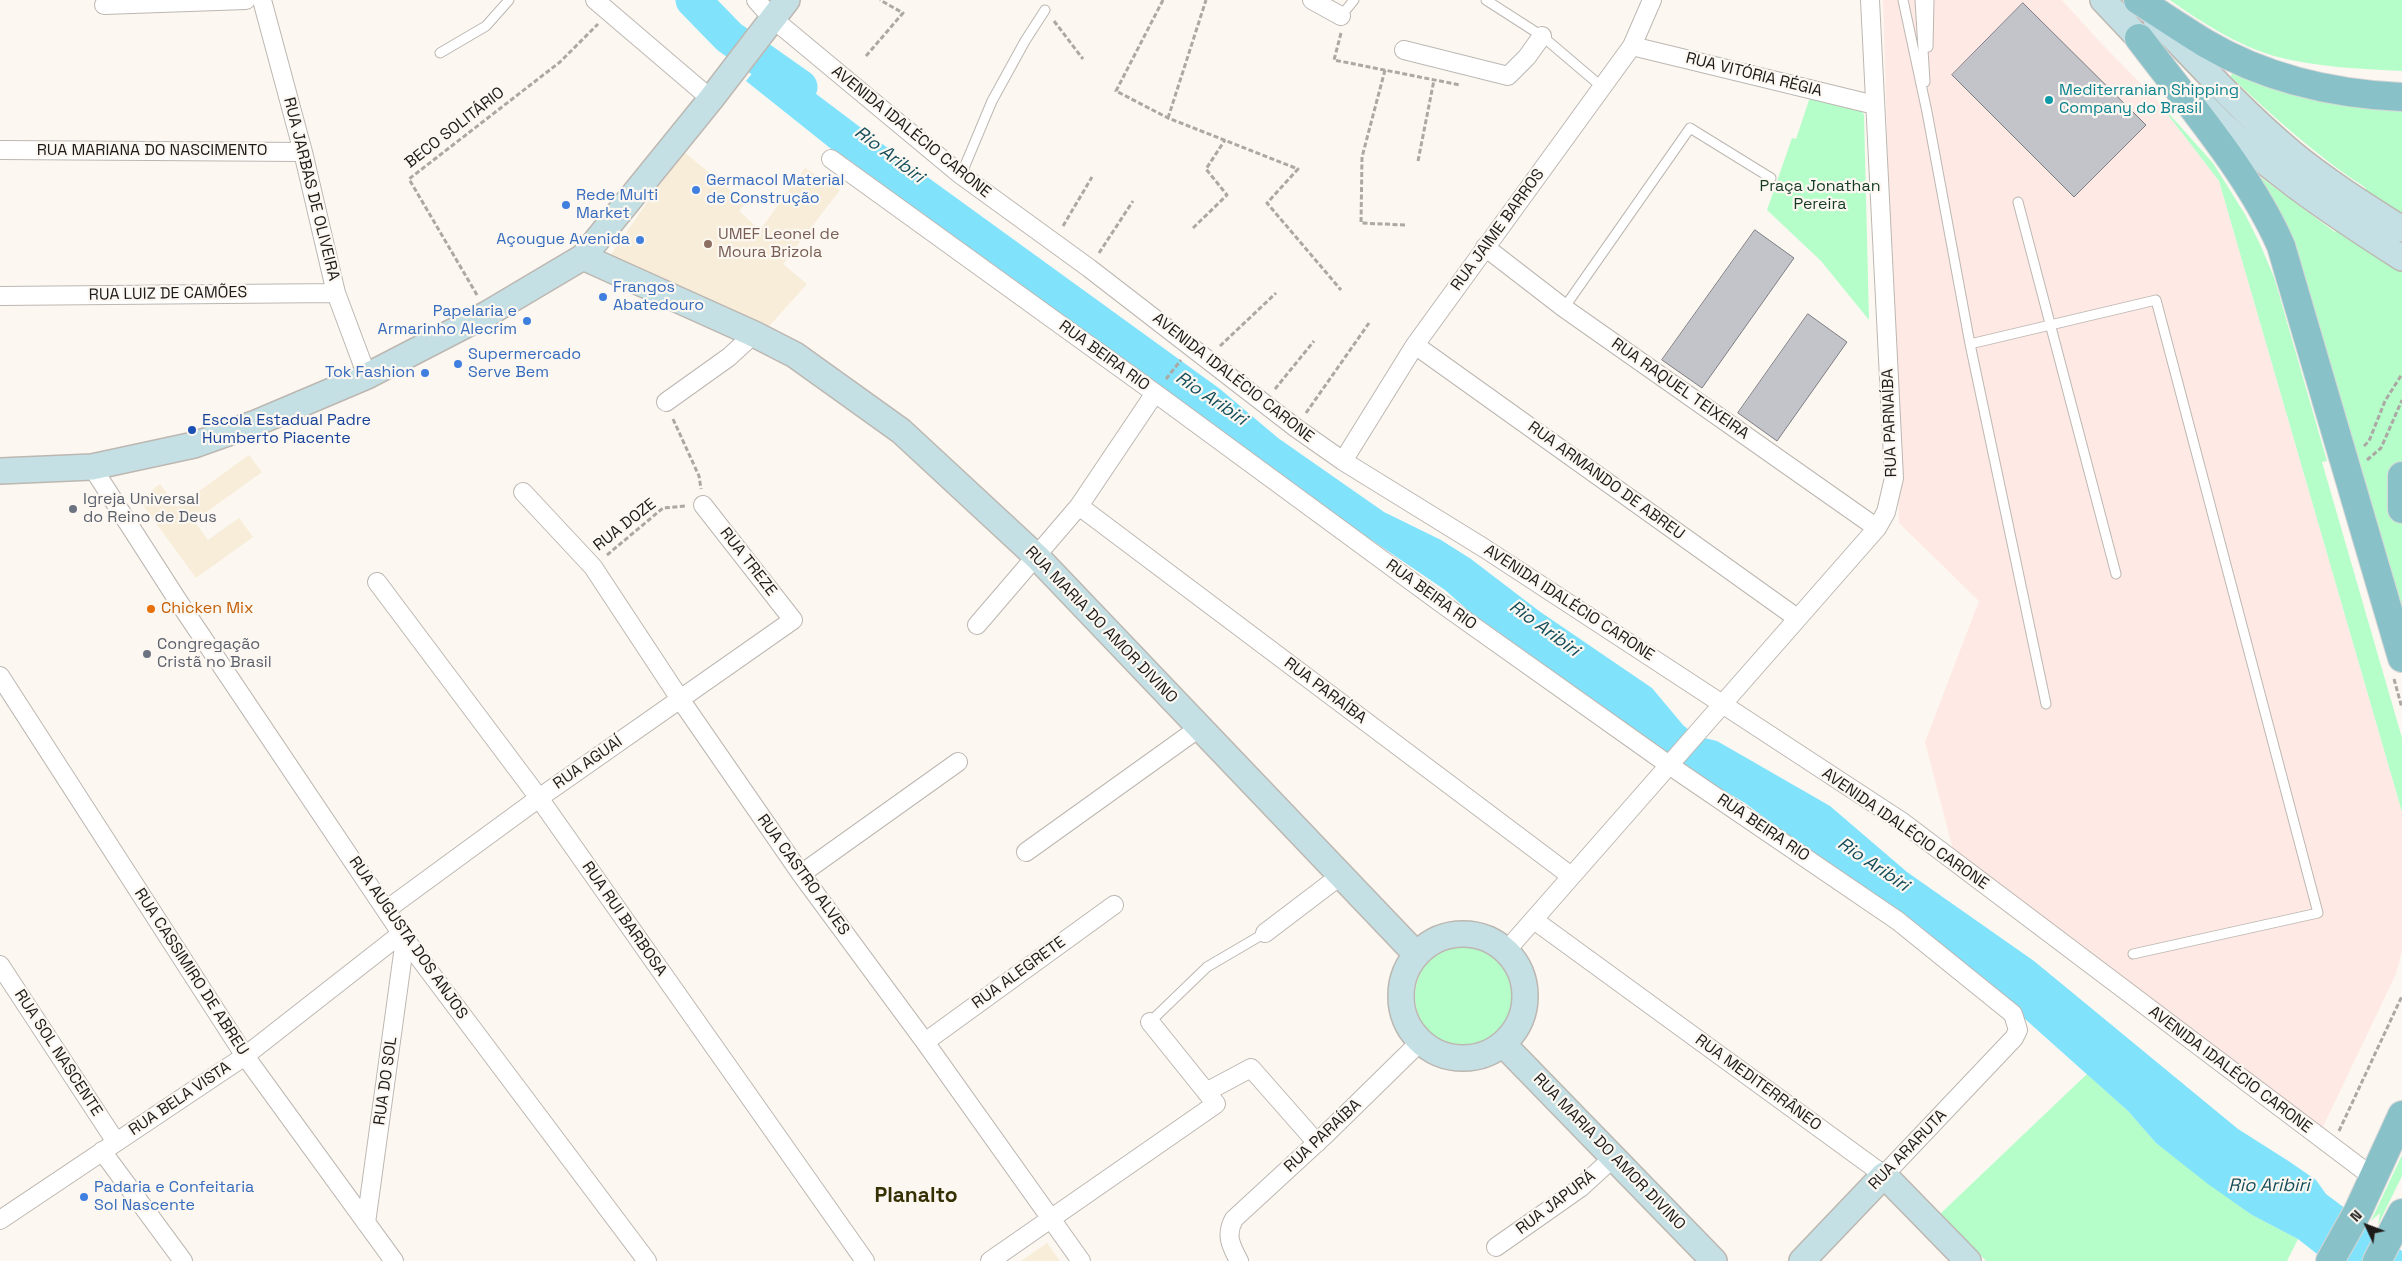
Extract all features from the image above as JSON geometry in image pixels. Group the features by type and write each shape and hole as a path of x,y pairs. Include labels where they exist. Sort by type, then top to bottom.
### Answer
{"main road":[{"path":"2138,0 2206,43 2259,70 2316,87 2355,94 2402,97"},
{"path":"2139,38 2249,186 2272,225 2289,268 2402,658"},
{"path":"2402,476 2402,509"},
{"path":"2330,1261 2368,1190 2402,1115"},
{"path":"2377,1261 2401,1216"}],"street":[{"path":"104,5 246,0"},
{"name":"RUA JARBAS DE OLIVEIRA","path":"262,0 303,152 336,293 367,376"},
{"path":"595,0 711,100"},
{"name":"AVENIDA IDALÉCIO CARONE","path":"756,0 779,9 962,175 1089,268 1296,428 1343,461 1484,548 1901,821 2334,1148 2368,1190"},
{"path":"1312,0 1341,16"},
{"name":"RUA JAIME BARROS","path":"1343,461 1415,344 1632,46 1652,0"},
{"name":"RUA PARNAÍBA","path":"1671,763 1877,528 1886,512 1894,478 1870,0"},
{"path":"2103,0 2244,145 2309,198 2350,210 2402,229"},
{"path":"2138,0 2261,126 2293,153 2350,210 2402,258"},
{"path":"0,471 92,467 194,446 256,423 367,376 487,314 583,257 711,100 779,9"},
{"path":"1404,50 1508,76 1527,57 1542,36"},
{"name":"RUA VITÓRIA RÉGIA","path":"1632,46 1876,105"},
{"name":"RUA MARIANA DO NASCIMENTO","path":"0,150 303,152"},
{"name":"RUA BEIRA RIO","path":"831,160 1159,387 1445,606 1898,921 2013,1014 2018,1030 2014,1038"},
{"name":"RUA RAQUEL TEIXEIRA","path":"1485,247 1564,308 1877,528"},
{"name":"RUA MARIA DO AMOR DIVINO","path":"583,257 754,334 795,355 901,431 1037,556 1416,954"},
{"name":"RUA LUIZ DE CAMÕES","path":"0,296 336,293"},
{"path":"666,402 729,357 754,334"},
{"name":"RUA ARMANDO DE ABREU","path":"1415,344 1797,618"},
{"path":"977,625 1080,506 1159,387"},
{"name":"RUA AUGUSTA DOS ANJOS","path":"92,467 182,606 404,936 647,1261"},
{"name":"RUA CASTRO ALVES","path":"523,492 593,567 680,699 801,874 925,1042 1081,1261"},
{"name":"RUA TREZE","path":"704,505 793,620"},
{"name":"RUA PARAÍBA","path":"1080,506 1571,876"},
{"name":"RUA RUI BARBOSA","path":"377,582 539,798 865,1261"},
{"name":"RUA AGUAÍ","path":"386,910 539,798 793,620"},
{"name":"RUA CASSIMIRO DE ABREU","path":"0,676 245,1056 394,1261"},
{"path":"1026,852 1199,728"},
{"path":"801,874 958,762"},
{"path":"1506,951 1671,763"},
{"path":"1265,933 1340,876"},
{"name":"RUA ALEGRETE","path":"925,1042 1114,905"},
{"name":"RUA MEDITERRÂNEO","path":"1534,920 1884,1175 1968,1261"},
{"path":"1461,934 1485,938 1506,951 1520,970 1525,998 1518,1026 1503,1044 1483,1055 1461,1059 1439,1055 1420,1042 1406,1022 1400,999 1404,975 1416,954 1436,940 1461,934"},
{"name":"RUA BELA VISTA","path":"0,1220 245,1056 404,936"},
{"name":"RUA DO SOL","path":"366,1223 404,936"},
{"name":"RUA SOL NASCENTE","path":"2,972 109,1146 183,1261"},
{"path":"990,1261 1216,1104 1150,1022"},
{"name":"RUA ARARUTA","path":"1802,1261 2014,1038"},
{"name":"RUA PARAÍBA","path":"1239,1261 1230,1245 1228,1231 1238,1214 1317,1143 1420,1042"},
{"name":"RUA MARIA DO AMOR DIVINO","path":"1503,1044 1714,1261"},
{"path":"1206,1092 1251,1068 1317,1143"},
{"name":"RUA JAPURÁ","path":"1496,1247 1580,1188 1614,1158"}],"lane":[{"path":"440,53 486,26 509,0"},
{"path":"1341,16 1354,0"},
{"path":"1486,0 1542,36 1602,87"},
{"path":"1903,0 1927,112 1970,344 2046,704"},
{"path":"1920,0 1927,112"},
{"path":"1927,112 1929,0"},
{"path":"962,175 992,100 1025,40 1045,10"},
{"path":"1564,308 1690,128 1771,178"},
{"path":"2018,202 2116,574"},
{"path":"1970,344 2156,300 2318,913 2133,954"},
{"path":"1150,1022 1207,967 1265,933"}],"path":[{"path":"866,56 903,12 880,0"},
{"path":"1163,0 1116,91 1168,118 1298,169 1266,203 1341,290"},
{"path":"1168,118 1206,0"},
{"path":"1045,10 1083,59"},
{"name":"BECO SOLITÁRIO","path":"487,314 409,179 560,62 609,13"},
{"path":"1385,70 1362,157 1360,223 1405,225"},
{"path":"1418,161 1434,80"},
{"path":"1193,228 1228,195 1206,169 1225,140"},
{"path":"1064,250 1072,238 1060,231 1092,177"},
{"path":"1089,268 1133,201"},
{"path":"1207,358 1276,293"},
{"path":"1296,428 1369,323"},
{"path":"1263,403 1314,341"},
{"path":"1159,387 1185,355"},
{"path":"2345,461 2369,441 2385,401 2402,374"},
{"path":"2345,461 2367,461 2377,454 2402,400"},
{"path":"666,402 699,476 704,505"},
{"name":"RUA DOZE","path":"593,567 663,508 704,505"},
{"path":"2334,1148 2336,1138 2402,996"}],"shaded area":[{"path":"1883,0 2062,0 2155,98 2219,181 2402,812 2402,950 2396,974 2320,1133 1953,850 1925,742 1979,601 1899,523"},
{"name":"UMEF Leonel de Moura Brizola","path":"683,151 746,203 739,211 760,230 805,168 840,190 783,264 807,284 762,334 609,257"},
{"path":"249,455 262,472 194,521 208,540 239,518 253,537 196,578 139,500 160,484 177,507"},
{"path":"1047,1243 1060,1261 1021,1261"}],"green space":[{"path":"2170,0 2402,0 2402,71 2321,65 2274,56 2246,46 2220,32"},
{"path":"2232,71 2402,108 2402,622 2251,170 2335,232 2366,188 2330,163 2279,121 2231,77"},
{"name":"Praça Jonathan Pereira","path":"1810,97 1861,109 1864,115 1869,320 1821,261 1767,210 1792,138 1796,139"},
{"path":"2155,98 2213,163 2246,216 2274,277 2327,461 2322,462 2402,738 2402,812 2219,181"},
{"path":"1466,945 1486,949 1502,960 1513,976 1517,996 1513,1016 1502,1032 1486,1043 1466,1047 1446,1043 1430,1032 1419,1016 1415,996 1419,976 1430,960 1446,949"},
{"path":"2087,1074 2128,1111 2156,1143 2252,1215 2298,1239 2287,1261 1986,1261 1940,1214"},
{"path":"2402,1155 2402,1176 2378,1225 2380,1213 2371,1221"}],"water":[{"name":"Rio Aribiri","path":"766,56 897,155 1220,389 1278,438 1384,512 1441,540 1471,559 1539,611 1652,688 1683,725 1696,736 1717,741 1830,806 1907,872 2034,961 2238,1129 2316,1180 2326,1194 2402,1251 2402,1261 2326,1261 2298,1239 2252,1215 2208,1184 2156,1143 2128,1111 1997,994 1745,803 1675,762 1637,731 1495,634 1445,590 1357,530 1195,411 884,191 746,81"}],"building":[{"name":"Mediterranian Shipping Company do Brasil","path":"2023,3 2146,125 2074,197 1952,75"},
{"path":"1755,230 1794,258 1702,388 1662,360"},
{"path":"1808,314 1847,342 1777,441 1738,413"}],"waterway":[{"name":"Rio Aribiri","path":"693,0 729,37 800,87"}],"place":[{"name":"Mediterranian Shipping Company do Brasil","path":"2049,100"},
{"name":"Germacol Material de Construção","path":"696,190"},
{"name":"Rede Multi Market","path":"566,205"},
{"name":"Açougue Avenida","path":"640,240"},
{"name":"UMEF Leonel de Moura Brizola","path":"708,244"},
{"name":"Frangos Abatedouro","path":"603,297"},
{"name":"Papelaria e Armarinho Alecrim","path":"527,321"},
{"name":"Supermercado Serve Bem","path":"458,364"},
{"name":"Tok Fashion","path":"425,373"},
{"name":"Escola Estadual Padre Humberto Piacente","path":"192,430"},
{"name":"Igreja Universal do Reino de Deus","path":"73,509"},
{"name":"Chicken Mix","path":"151,609"},
{"name":"Congregação Cristã no Brasil","path":"147,654"},
{"name":"Padaria e Confeitaria Sol Nascente","path":"84,1197"}],"district":[{"name":"Planalto","path":"916,1196"}]}
